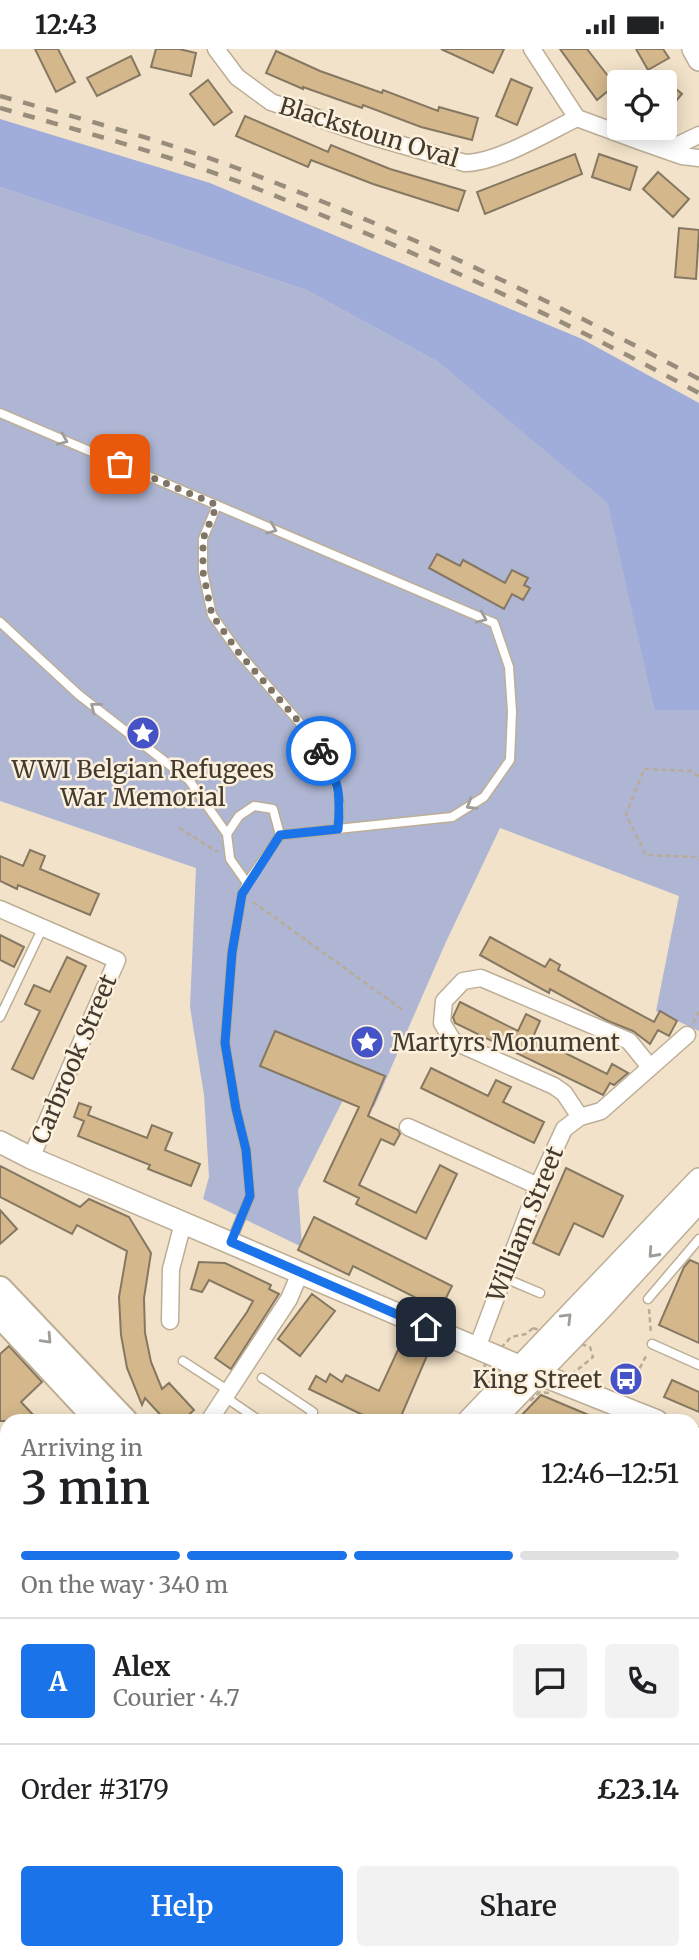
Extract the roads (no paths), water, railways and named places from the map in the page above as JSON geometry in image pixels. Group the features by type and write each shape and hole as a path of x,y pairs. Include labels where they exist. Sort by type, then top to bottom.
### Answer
{"main road":[{"path":"0,1142 31,1158 539,1375 641,1414"},
{"path":"0,1155 31,1158"},
{"path":"474,1414 699,1179"},
{"path":"503,1414 699,1202"},
{"path":"0,1289 118,1414"},
{"path":"0,1315 92,1414"}],"street":[{"name":"Blackstoun Oval","path":"216,49 237,77 271,102 370,136 465,163 477,163 494,157 577,118"},
{"path":"532,49 577,118 682,156 699,159"},
{"path":"660,148 678,145 699,135"},
{"path":"0,909 43,927"},
{"name":"Carbrook Street","path":"31,1158 117,960 43,927"},
{"path":"580,1117 564,1093 554,1086 453,1041 442,1023 444,1001 463,981 481,978 628,1041 650,1067"},
{"name":"William Street","path":"477,1348 538,1186 564,1129 580,1117 601,1111 687,1035"},
{"path":"408,1127 538,1186"},
{"path":"170,1321 171,1269 183,1223"},
{"path":"214,1414 289,1299 300,1273"}],"lane":[{"path":"0,413 494,623 509,667 512,712 510,759 484,797 452,817 280,835"},
{"path":"217,505 203,539 203,572 212,615 239,653 313,738 333,771 340,806 338,829"},
{"path":"0,622 79,695 189,780 227,834 230,859 247,883"},
{"path":"227,834 239,816 254,806 273,809 280,835 242,894 232,953 225,1043 246,1150 250,1196 231,1242"},
{"path":"0,1017 43,927"},
{"path":"648,1299 699,1240"},
{"path":"502,1277 540,1293"},
{"path":"652,1344 699,1365"},
{"path":"183,1361 251,1414"},
{"path":"262,1378 313,1412 312,1414"}],"railway":[{"path":"0,96 176,147 294,190 470,265 699,379"},
{"path":"0,108 167,157 238,181 477,282 699,393"}],"place":[{"name":"WWI Belgian Refugees War Memorial","path":"143,733"},
{"name":"Martyrs Monument","path":"367,1042"},
{"name":"King Street","path":"626,1379"}]}
